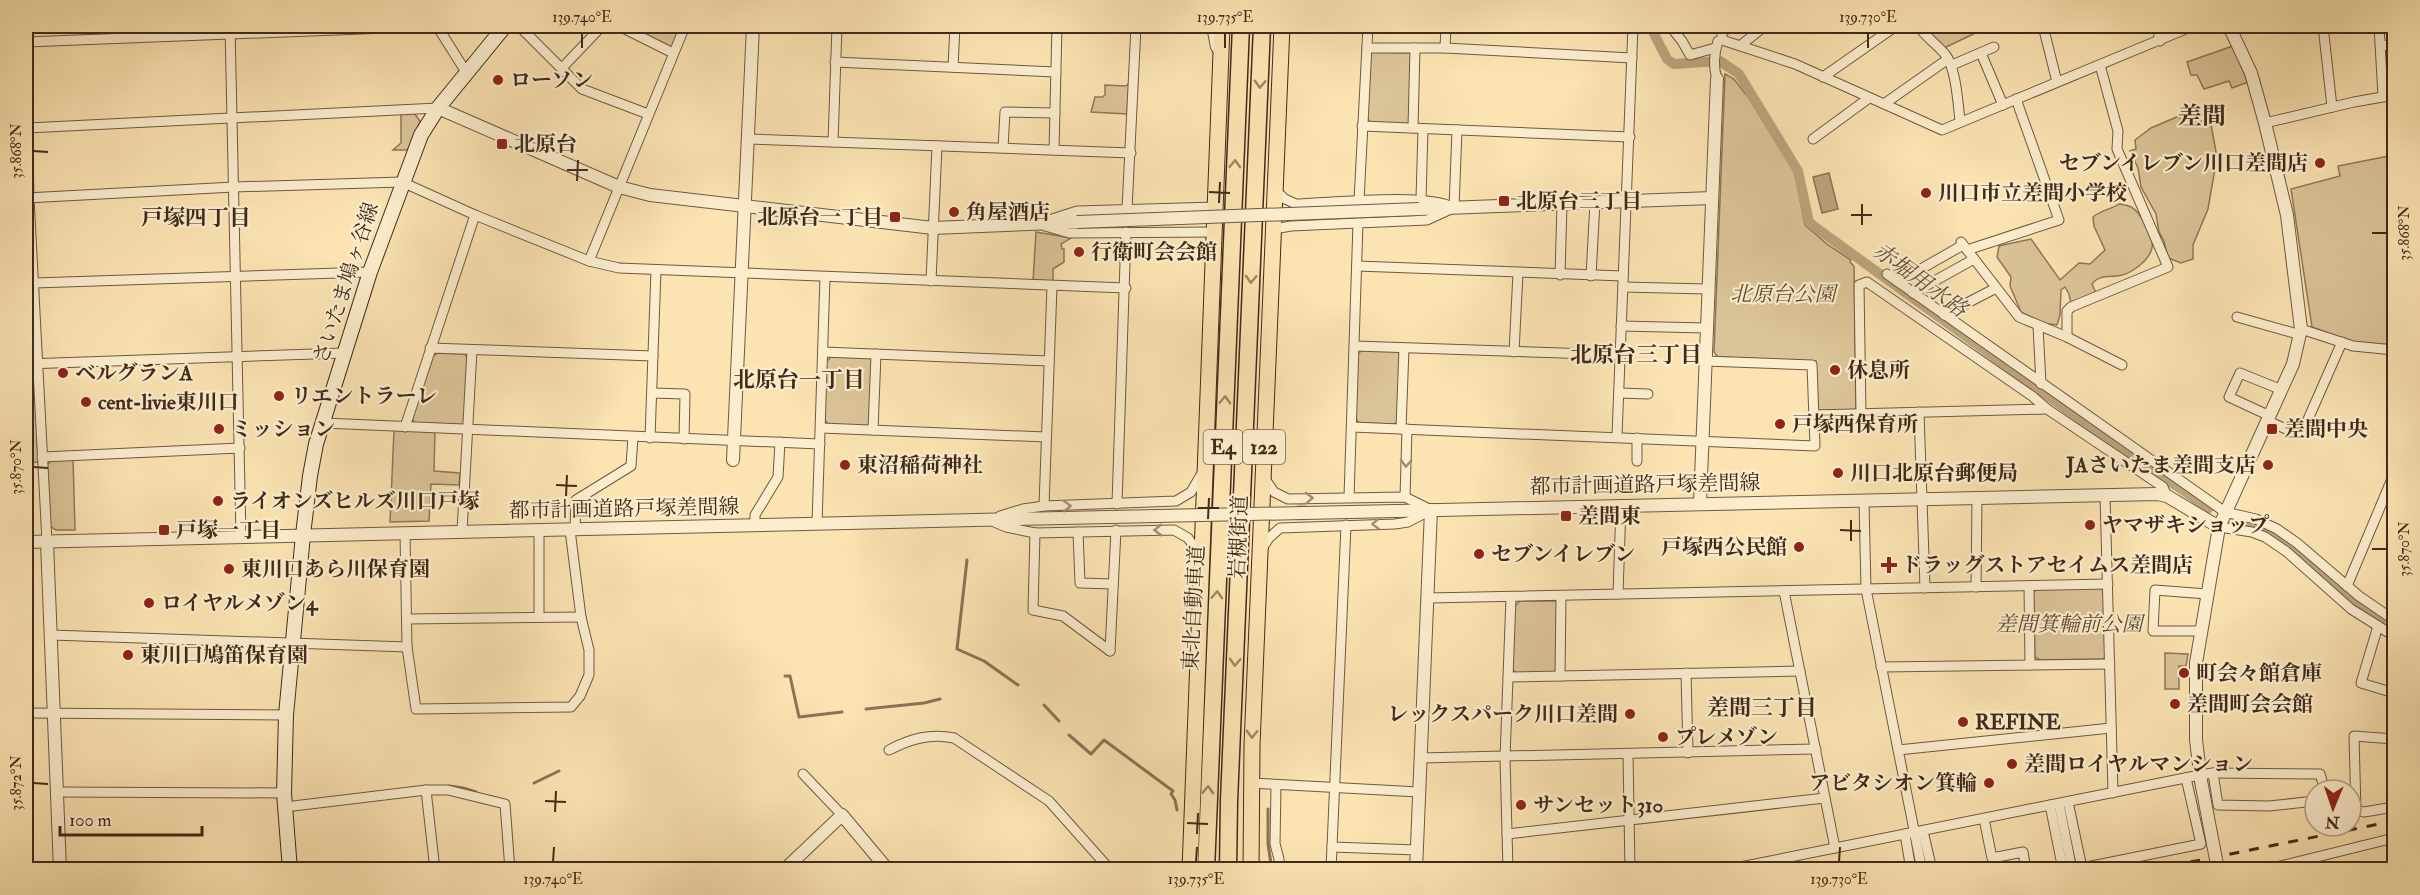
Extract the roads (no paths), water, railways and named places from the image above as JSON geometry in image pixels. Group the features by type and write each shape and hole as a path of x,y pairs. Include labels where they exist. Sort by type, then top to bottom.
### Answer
{"highway":[{"name":"岩槻街道","path":"1190,870 1222,26"},
{"name":"東北自動車道","path":"1206,870 1241,26"},
{"name":"東北自動車道","path":"1228,870 1262,26"},
{"name":"岩槻街道","path":"1251,870 1251,783 1259,555 1282,26"}],"main road":[{"name":"さいたま鳩ヶ谷線","path":"290,870 284,800 286,715 312,460 370,272 402,182 425,127 466,72 505,26"}],"street":[{"path":"26,42 231,30 437,26 466,72"},
{"path":"519,26 582,89 648,114"},
{"path":"562,68 602,26"},
{"path":"620,26 673,53"},
{"path":"589,261 686,26"},
{"path":"733,460 753,26"},
{"path":"833,142 837,26"},
{"path":"953,67 955,26"},
{"path":"1054,150 1057,26"},
{"path":"1127,209 1136,26"},
{"path":"1213,26 1221,63"},
{"path":"1359,201 1368,26"},
{"path":"1445,48 1446,26"},
{"path":"1617,436 1628,201 1633,26"},
{"path":"1670,26 1690,55 1715,52"},
{"path":"1722,40 1722,33 1729,26"},
{"path":"1741,45 1765,26"},
{"path":"1823,77 1896,26"},
{"path":"1918,26 1927,39 1946,54 1950,62 1960,122"},
{"path":"2043,26 2057,82"},
{"path":"2157,26 2160,41"},
{"path":"1700,504 1712,198 1715,52 1718,41 1741,45 1823,77 1942,130 2193,26"},
{"path":"2218,870 2200,778 2194,699 2200,631 2219,527 2293,364 2301,332 2287,215 2251,73 2229,26"},
{"path":"2323,26 2332,107"},
{"path":"2379,26 2383,96"},
{"path":"231,30 241,537"},
{"path":"2381,45 2394,46"},
{"path":"1884,104 1950,62 1994,47"},
{"path":"1367,48 1445,48 1632,58"},
{"path":"1415,48 1420,204"},
{"path":"1981,53 2003,105"},
{"path":"26,61 27,198 34,283 47,542 60,870"},
{"path":"835,62 1056,72"},
{"path":"2067,337 2067,311 2072,307 2168,267 2117,149 2118,131 2100,65"},
{"path":"2265,123 2394,95"},
{"path":"1813,139 1869,98"},
{"path":"1898,282 1964,246 2059,220 2016,99"},
{"path":"27,128 438,108 619,187 650,195 933,228 1420,204"},
{"path":"1003,148 1005,112 1055,113"},
{"path":"1362,126 1630,137"},
{"path":"1454,208 1456,130"},
{"path":"748,139 1131,153"},
{"path":"931,281 938,146"},
{"path":"27,198 234,187 402,182 589,261 619,268 1126,288"},
{"path":"1275,190 1296,204 1359,201 1454,208 1712,198"},
{"path":"1591,276 1595,202"},
{"path":"1560,275 1562,204"},
{"path":"1037,224 1077,211 1216,207"},
{"path":"1274,230 1291,226 1427,220 1454,208"},
{"path":"405,427 476,215"},
{"path":"1349,497 1358,223"},
{"path":"1037,224 1069,233 1215,232"},
{"path":"1117,504 1126,288 1126,232"},
{"path":"1964,246 2019,317 2067,337 2122,365"},
{"path":"1913,293 1974,260"},
{"path":"1357,266 1623,276"},
{"path":"650,438 656,270"},
{"path":"34,283 370,272"},
{"path":"1514,352 1518,273"},
{"path":"1887,274 2225,512 2256,519 2297,543 2347,586 2394,620"},
{"path":"817,524 825,277"},
{"path":"1861,413 1859,285 1867,282 2032,396 2047,409 2163,487 2168,496"},
{"path":"1052,286 1043,512 1117,504 1176,501 1191,492 1200,481 1206,463"},
{"path":"1623,287 1708,289"},
{"path":"1944,315 1996,288"},
{"path":"2237,317 2353,346 2394,350"},
{"path":"1621,326 1706,328"},
{"path":"2038,326 2041,384"},
{"path":"2282,390 2240,373 2229,398 2286,429 2302,433 2342,342"},
{"path":"1355,346 1620,355"},
{"path":"430,348 653,356"},
{"path":"1404,348 1404,497"},
{"path":"462,532 472,350"},
{"path":"824,352 1049,361"},
{"path":"26,364 344,353"},
{"path":"873,430 876,354"},
{"path":"1352,427 1617,436 1815,446 1812,365 1705,361"},
{"path":"652,393 685,394 684,439"},
{"path":"1618,393 1648,394"},
{"path":"1814,415 2047,409"},
{"path":"1919,412 1924,588"},
{"path":"323,423 820,444"},
{"path":"821,428 1046,437"},
{"path":"405,533 407,647 416,709 571,707 580,696 589,675 589,650 581,617 573,530 576,500 631,466 633,437"},
{"path":"1637,438 1637,461"},
{"path":"755,526 755,515 778,477 780,442"},
{"path":"42,457 240,448"},
{"path":"1262,474 1274,492 1288,499 1404,497 1431,510"},
{"path":"2347,586 2394,474"},
{"name":"都市計画道路戸塚差間線","path":"26,542 990,520 1043,512 1062,518 2157,494 2168,496 2219,527"},
{"path":"2105,495 2113,793"},
{"path":"1976,587 1977,498"},
{"path":"1864,501 1866,589 1898,750 1919,832 1932,870"},
{"path":"1618,594 1622,505"},
{"path":"1259,555 1269,538 1280,528 1408,522 1431,510"},
{"path":"1416,870 1431,510"},
{"path":"990,520 1006,527 1035,533 1174,530 1188,538 1197,548 1202,560"},
{"path":"1331,870 1346,525"},
{"path":"2219,527 2252,532 2265,537 2287,552 2351,609 2394,636"},
{"path":"538,616 539,530"},
{"path":"1035,533 1033,610 1063,616 1110,651 1116,530"},
{"path":"1078,532 1080,583 1113,584"},
{"path":"1428,598 2108,584"},
{"path":"2029,586 2031,665"},
{"path":"2200,631 2154,631 2155,590 2207,594"},
{"path":"1785,591 1835,848"},
{"path":"1560,676 1561,596"},
{"path":"1509,870 1505,758 1511,597"},
{"path":"406,620 581,617"},
{"path":"2378,626 2361,682 2394,693"},
{"path":"51,634 407,647"},
{"path":"1881,667 2110,664"},
{"path":"1508,677 1800,671"},
{"path":"1686,674 1688,753"},
{"path":"26,712 286,715"},
{"path":"1898,750 2111,728"},
{"path":"889,750 922,737 940,735 954,738 1049,801 1106,865 1114,870"},
{"path":"2354,778 2354,736 2394,739"},
{"path":"1420,758 1505,758 1816,749"},
{"path":"1628,754 1630,870"},
{"path":"2213,773 2218,805 2270,806 2303,802"},
{"path":"1725,870 2059,806 2186,778 2200,778 2213,773 2320,774 2321,778"},
{"path":"803,774 842,815 888,870"},
{"path":"2059,806 2082,868 2200,844 2186,778"},
{"path":"1251,783 1419,792"},
{"path":"1276,785 1275,844 1279,870"},
{"path":"57,792 284,800 426,790 461,791 505,804 510,870"},
{"path":"426,790 435,870"},
{"path":"1507,834 1825,798"},
{"path":"2059,806 2062,870"},
{"path":"2059,806 2072,870"},
{"path":"2363,812 2394,807"},
{"path":"792,867 842,815"},
{"path":"1984,819 1992,858 2023,852 2026,870"},
{"path":"1919,832 1917,843 1922,870"},
{"path":"1905,834 1911,870"},
{"path":"2264,870 2394,838"},
{"path":"1332,847 1417,850"},
{"path":"2311,858 2313,870"}],"waterway":[{"name":"赤堀用水路","path":"1650,26 1667,59 1674,64 1720,61 1739,74 1798,171 1809,222 2099,433 2209,508"},
{"name":"赤堀用水路","path":"2229,520 2255,525 2278,537 2304,556 2357,603 2394,628"},
{"path":"967,560 957,649 984,661 1018,685"},
{"path":"785,676 790,676 799,717 842,712"},
{"path":"866,709 924,703 940,699"},
{"path":"1044,705 1059,721"},
{"path":"1069,735 1091,754 1104,740 1173,791 1171,794 1177,810"},
{"path":"534,783 559,771"},
{"path":"449,786 476,792"},
{"path":"1268,809 1268,844 1272,870"}],"tunnel":[{"path":"1301,498 1302,526"}],"railway":[{"path":"2151,870 2394,821"}],"place":[{"name":"ローソン","path":"498,80"},
{"name":"北原台","path":"502,144"},
{"name":"セブンイレブン川口差間店","path":"2320,163"},
{"name":"川口市立差間小学校","path":"1926,193"},
{"name":"北原台三丁目","path":"1504,201"},
{"name":"角屋酒店","path":"954,212"},
{"name":"北原台一丁目","path":"895,217"},
{"name":"行衛町会会館","path":"1079,252"},
{"name":"休息所","path":"1835,370"},
{"name":"ベルグランA","path":"63,373"},
{"name":"リエントラーレ","path":"279,396"},
{"name":"cent-livie東川口","path":"86,402"},
{"name":"戸塚西保育所","path":"1780,424"},
{"name":"ミッション","path":"219,429"},
{"name":"差間中央","path":"2272,429"},
{"name":"東沼稲荷神社","path":"845,465"},
{"name":"JAさいたま差間支店","path":"2268,465"},
{"name":"川口北原台郵便局","path":"1838,473"},
{"name":"ライオンズヒルズ川口戸塚","path":"218,501"},
{"name":"差間東","path":"1566,516"},
{"name":"ヤマザキショップ","path":"2090,525"},
{"name":"戸塚一丁目","path":"164,530"},
{"name":"戸塚西公民館","path":"1799,547"},
{"name":"セブンイレブン","path":"1479,554"},
{"name":"ドラッグストアセイムス差間店","path":"1889,565"},
{"name":"東川口あら川保育園","path":"229,569"},
{"name":"ロイヤルメゾン4","path":"149,603"},
{"name":"東川口鳩笛保育園","path":"128,655"},
{"name":"町会々館倉庫","path":"2184,673"},
{"name":"差間町会会館","path":"2175,704"},
{"name":"レックスパーク川口差間","path":"1630,714"},
{"name":"REFINE","path":"1963,722"},
{"name":"プレメゾン","path":"1663,737"},
{"name":"差間ロイヤルマンション","path":"2012,764"},
{"name":"アビタシオン箕輪","path":"1989,783"},
{"name":"サンセット310","path":"1521,805"}],"district":[{"name":"差間","path":"2202,116"},
{"name":"戸塚四丁目","path":"196,218"},
{"name":"北原台三丁目","path":"1636,355"},
{"name":"北原台一丁目","path":"799,380"},
{"name":"差間三丁目","path":"1762,708"}],"park label":[{"name":"北原台公園","path":"1783,294"},
{"name":"差間箕輪前公園","path":"2069,624"}]}
